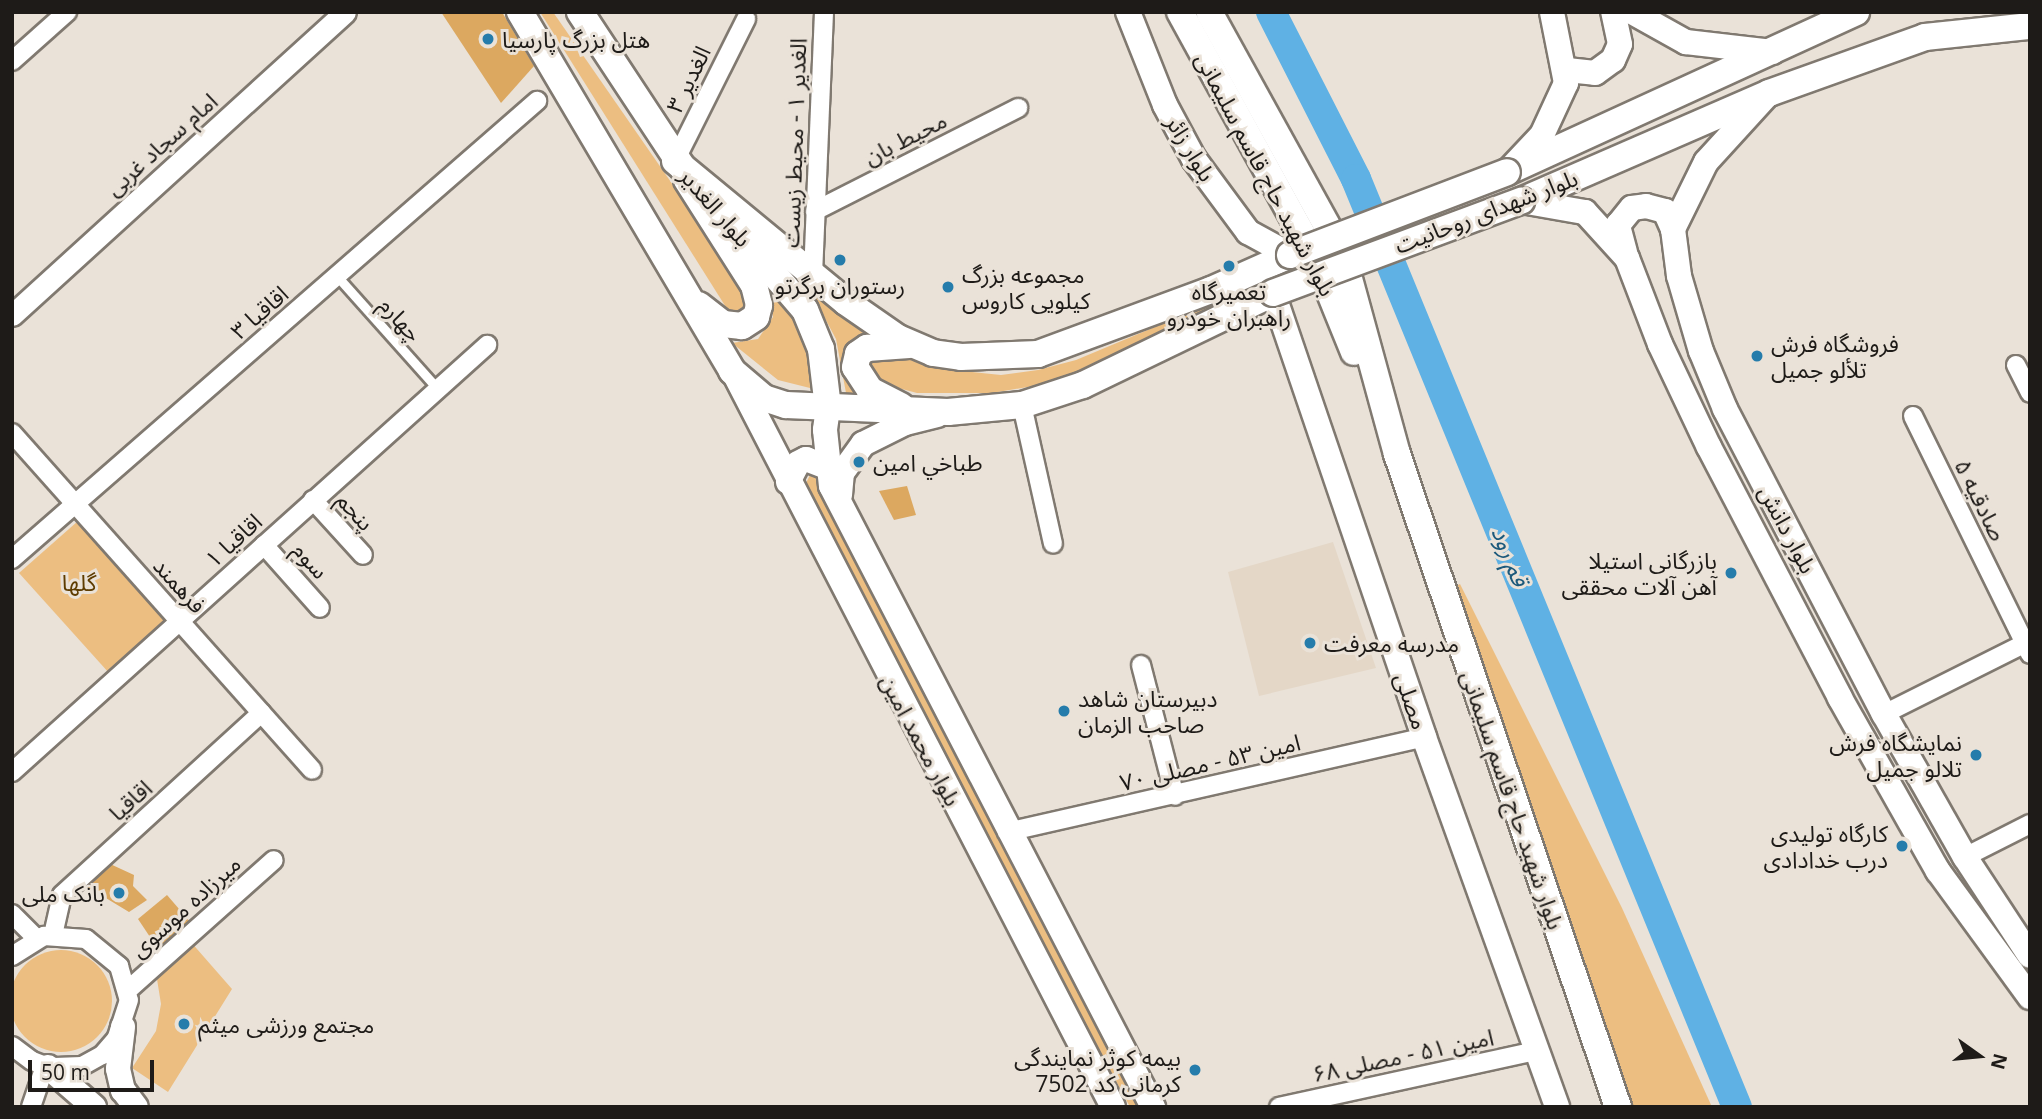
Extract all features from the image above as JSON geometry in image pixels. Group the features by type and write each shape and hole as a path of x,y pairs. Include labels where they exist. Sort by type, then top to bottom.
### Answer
{"main road":[{"path":"520,12 732,371"},
{"name":"بلوار الغدیر","path":"580,12 675,161 805,310 821,349 828,408"},
{"name":"بلوار زائر","path":"1128,12 1165,105 1194,159 1248,232 1290,255"},
{"name":"بلوار شهید حاج قاسم سلیمانی","path":"1180,12 1317,261 1396,454 1618,1107"},
{"name":"بلوار شهید حاج قاسم سلیمانی","path":"1209,12 1342,253 1396,454"},
{"path":"1507,172 1542,135 1566,77 1552,12"},
{"path":"1566,77 1595,73 1613,60 1620,44 1613,12"},
{"path":"1632,12 1686,42 1772,52"},
{"name":"بلوار شهدای روحانیت","path":"918,346 961,356 1038,354 1198,295 1290,255 1507,172 1856,12"},
{"path":"1925,37 1987,12"},
{"name":"بلوار شهدای روحانیت","path":"732,371 764,398 786,405 948,412 1022,405 1083,386 1273,293 1521,201 1769,93 1925,37 2030,26"},
{"path":"1674,229 1706,162 1769,93"},
{"path":"675,161 754,285 759,305 756,317 742,326 723,324 703,309 682,286"},
{"path":"675,161 813,275 898,338 918,346"},
{"name":"بلوار دانش","path":"1521,201 1585,212 1627,258 1660,344 1709,447 1840,698 1938,871 2030,997"},
{"path":"1627,258 1618,225 1632,208 1646,206 1665,211 1674,229"},
{"name":"بلوار دانش","path":"1674,229 1679,276 1701,351 1725,409 1884,714 1965,857 2030,956"},
{"name":"مصلی","path":"1273,293 1424,737 1557,1107"},
{"path":"909,411 870,390 856,367 858,355 867,348 918,346"},
{"name":"بلوار محمد امین","path":"732,371 1112,1107"},
{"name":"بلوار محمد امین","path":"828,408 831,486 1007,832 1153,1107"},
{"path":"844,513 840,488 850,457 881,433 948,412"},
{"path":"788,482 798,463 806,459 830,468"},
{"path":"123,1027 118,1069 123,1090 136,1107"},
{"path":"47,1067 94,1107"}],"street":[{"path":"12,61 67,12"},
{"name":"امام سجاد غربی","path":"12,315 345,12"},
{"name":"الغدیر ۱ - محیط زیست","path":"813,275 824,12"},
{"name":"الغدیر ۳","path":"675,161 746,19"},
{"name":"اقاقیا ۳","path":"12,559 77,506 537,101"},
{"name":"محیط بان","path":"815,211 1018,108"},
{"name":"اقاقیا ۱","path":"12,772 436,387 487,345"},
{"path":"2015,365 2030,393"},
{"path":"1022,405 1052,544"},
{"name":"صادقیه ۵","path":"1913,416 2028,646"},
{"name":"فرهمند","path":"12,433 312,770"},
{"name":"پنجم","path":"313,500 363,555"},
{"name":"سوم","path":"264,545 320,608"},
{"path":"1884,714 2028,646"},
{"path":"1141,664 1175,796"},
{"name":"اقاقیا","path":"45,937 62,895 261,713"},
{"name":"امین ۵۳ - مصلی ۷۰","path":"1007,832 1175,796 1424,737"},
{"path":"1965,857 2030,824"},
{"name":"میرزاده موسوی","path":"128,989 274,860"},
{"path":"12,914 45,937"},
{"path":"12,956 45,937 79,937 101,947 118,966 128,989 123,1027 111,1047 93,1061 71,1068 47,1067 12,1046"},
{"name":"امین ۵۱ - مصلی ۶۸","path":"1279,1107 1536,1051"},
{"path":"31,1107 47,1067"}],"lane":[{"name":"چهارم","path":"337,276 436,387"}],"shaded area":[{"path":"1333,542 1376,668 1259,696 1228,572"}],"green space":[{"path":"540,12 553,12 743,286 748,296 743,316 729,312"},
{"path":"749,265 799,326 811,353 814,389 778,380 732,343 758,339 773,317 771,305"},
{"path":"806,283 872,335 851,345 870,394 846,393 836,339"},
{"path":"1239,298 1080,373 1039,385 992,393 917,393 872,381 868,363 893,355 943,369 1001,375 1038,370 1076,360 1210,304"},
{"path":"811,473 818,474 839,531 1144,1107 1130,1107 1037,934 830,536 806,483"},
{"name":"گلها","path":"78,521 165,621 109,673 19,573"},
{"path":"1460,584 1622,908 1712,1107 1626,1107 1447,591"},
{"name":"مجتمع ورزشی میثم","path":"190,941 232,989 168,1092 132,1068 156,1031 161,1004 156,973"},
{"path":"61,950 81,954 97,965 108,981 112,1001 108,1021 97,1037 81,1048 61,1052 41,1048 25,1037 14,1021 10,1001 14,981 25,965 41,954"}],"building":[{"name":"هتل بزرگ پارسیا","path":"441,12 502,12 534,66 501,103"},
{"path":"907,486 916,515 894,520 879,491"},
{"name":"بانک ملی","path":"108,863 134,875 133,886 147,900 129,912 86,886"},
{"path":"167,895 192,924 160,952 138,919"}],"waterway":[{"name":"قم رود","path":"1271,12 1356,179 1737,1107"}],"place":[{"name":"هتل بزرگ پارسیا","path":"488,39"},
{"name":"رستوران برگرتو","path":"840,260"},
{"name":"تعمیرگاه راهبران خودرو","path":"1229,266"},
{"name":"مجموعه بزرگ کیلویی کاروس","path":"948,287"},
{"name":"فروشگاه فرش تلألو جمیل","path":"1757,356"},
{"name":"طباخي امين","path":"859,462"},
{"name":"بازرگانی استیلا آهن آلات محققی","path":"1731,573"},
{"name":"مدرسه معرفت","path":"1310,643"},
{"name":"دبیرستان شاهد صاحب الزمان","path":"1064,711"},
{"name":"نمایشگاه فرش تلالو جمیل","path":"1976,755"},
{"name":"کارگاه تولیدی درب خدادادی","path":"1902,846"},
{"name":"بانک ملی","path":"119,893"},
{"name":"مجتمع ورزشی میثم","path":"184,1024"},
{"name":"بیمه کوثر نمایندگی کرمانی کد 7502","path":"1195,1070"}]}
